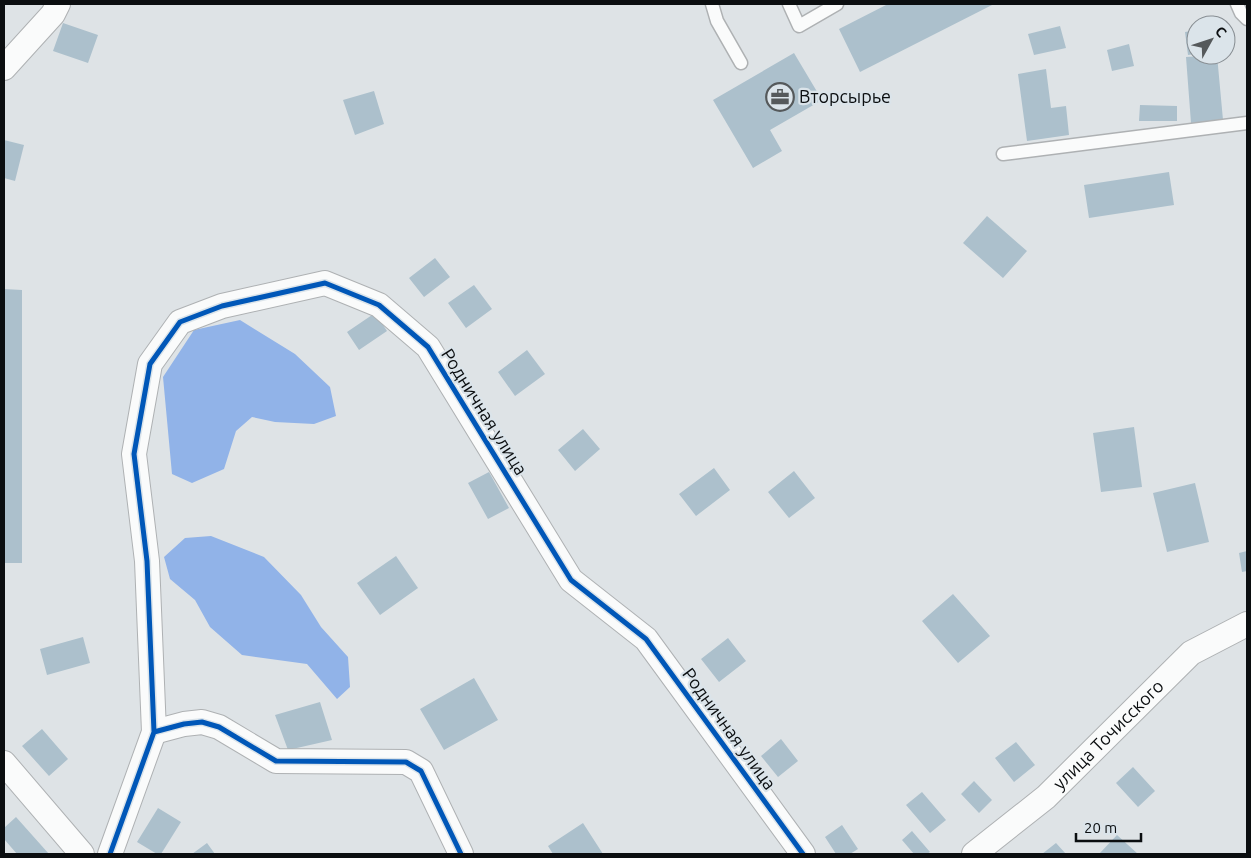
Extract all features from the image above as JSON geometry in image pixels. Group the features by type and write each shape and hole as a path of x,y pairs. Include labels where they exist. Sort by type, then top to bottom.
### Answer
{"street":[{"path":"4,68 53,14 58,4"},
{"name":"Родничная улица","path":"110,854 154,732 147,562 134,454 150,364 180,322 222,306 325,283 379,305 428,347 571,580 646,639 803,854"},
{"name":"улица Точисского","path":"974,854 1046,796 1191,654 1247,624"},
{"path":"154,732 184,724 202,722 219,727 276,761 406,762 421,772 461,854"},
{"path":"4,764 82,854"}],"lane":[{"path":"712,4 717,21 741,63"},
{"path":"789,4 800,26 837,4"},
{"path":"1237,4 1241,13 1247,19"},
{"path":"1002,154 1247,122"}],"water":[{"path":"240,320 295,354 330,387 336,416 314,424 275,422 252,417 236,431 224,469 192,483 172,474 163,377 194,330"},
{"path":"211,536 264,557 301,595 321,627 348,657 350,687 337,699 307,664 242,655 210,627 195,600 170,579 164,557 185,538"}],"building":[{"path":"888,4 994,4 860,72 839,29"},
{"path":"63,23 98,35 88,63 53,51"},
{"path":"1060,26 1066,48 1034,55 1028,34"},
{"path":"1129,44 1134,66 1112,71 1107,50"},
{"path":"794,53 822,100 770,130 782,151 753,168 713,100"},
{"path":"1187,65 1218,65 1223,120 1191,123"},
{"path":"1046,69 1051,108 1066,106 1069,135 1027,141 1018,74"},
{"path":"374,91 384,124 355,135 343,100"},
{"path":"1140,105 1177,106 1177,121 1139,121"},
{"path":"4,140 24,145 15,181 4,178"},
{"path":"1169,172 1174,205 1089,218 1084,185"},
{"path":"987,216 1027,251 1003,278 963,243"},
{"path":"435,258 450,277 424,297 409,278"},
{"path":"474,285 492,309 466,328 448,303"},
{"path":"4,289 22,290 22,563 4,563"},
{"path":"375,313 387,331 359,350 347,332"},
{"path":"527,350 545,374 515,396 498,372"},
{"path":"1134,427 1142,487 1101,492 1093,433"},
{"path":"583,429 600,449 575,471 558,450"},
{"path":"714,468 730,490 696,516 679,494"},
{"path":"794,471 815,498 789,518 768,492"},
{"path":"489,472 509,508 488,519 468,483"},
{"path":"1195,483 1209,542 1167,552 1153,493"},
{"path":"1247,551 1247,571 1242,572 1239,553"},
{"path":"396,556 418,588 380,615 357,583"},
{"path":"953,594 990,636 958,663 922,621"},
{"path":"83,637 90,663 47,675 40,649"},
{"path":"728,638 746,661 719,682 701,659"},
{"path":"474,678 498,720 444,750 420,709"},
{"path":"320,702 332,740 288,750 275,715"},
{"path":"42,729 68,759 49,776 22,746"},
{"path":"781,739 798,761 778,777 761,756"},
{"path":"1016,742 1035,765 1014,782 995,758"},
{"path":"1133,767 1155,791 1138,807 1116,783"},
{"path":"974,781 992,800 979,813 961,794"},
{"path":"922,792 946,820 930,833 906,805"},
{"path":"158,808 181,822 161,854 157,854 137,842"},
{"path":"16,817 49,854 17,854 4,839 4,828"},
{"path":"583,823 603,854 553,854 548,846"},
{"path":"842,825 858,849 850,854 836,854 825,837"},
{"path":"912,831 930,852 927,854 914,854 902,840"},
{"path":"1117,835 1138,854 1099,854"},
{"path":"207,843 215,854 192,854"},
{"path":"1056,843 1066,854 1042,854"}],"cycle path":[{"path":"110,854 154,732 147,561 134,454 150,364 180,322 222,306 325,283 379,305 428,347 571,580 646,639 803,854"},
{"path":"154,732 184,724 202,722 219,727 276,761 406,762 421,771 461,854"}],"place":[{"name":"Вторсырье","path":"780,97"}]}
